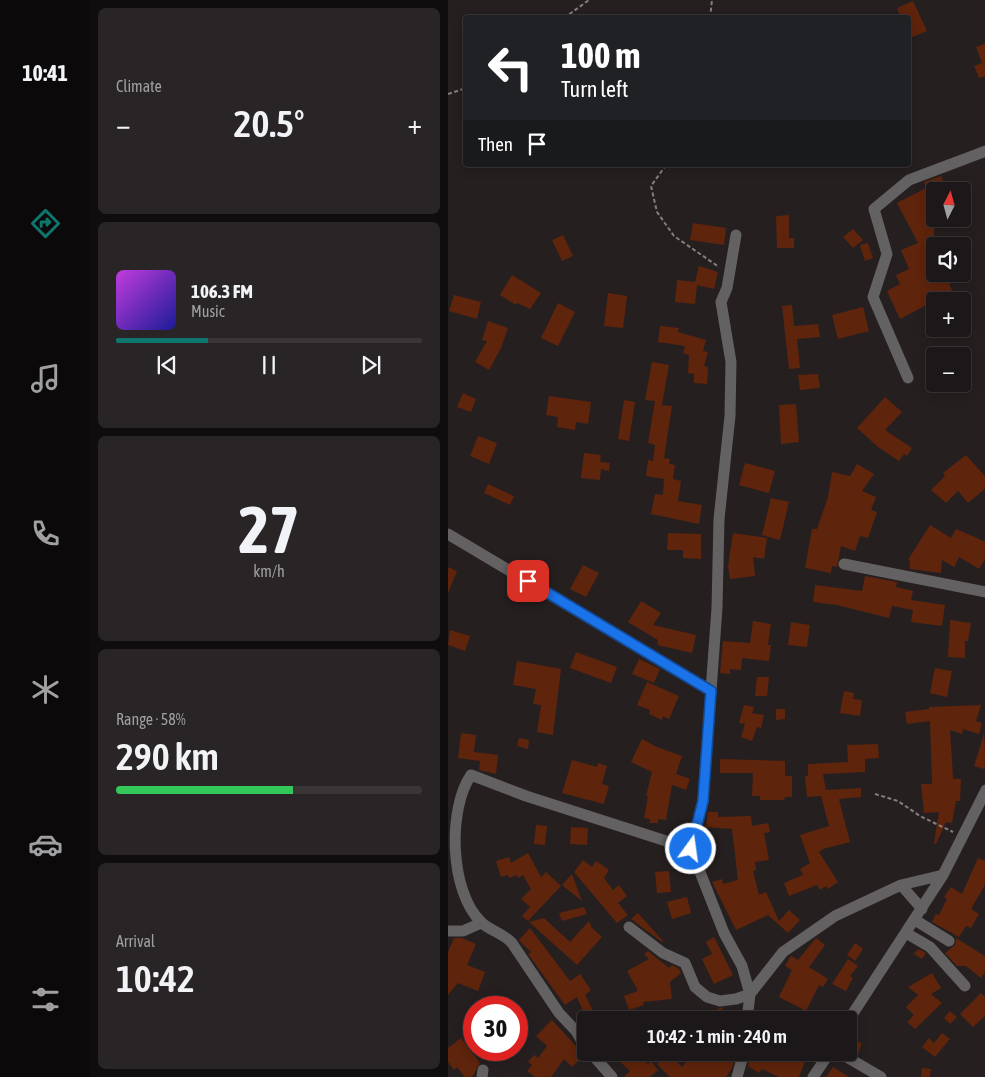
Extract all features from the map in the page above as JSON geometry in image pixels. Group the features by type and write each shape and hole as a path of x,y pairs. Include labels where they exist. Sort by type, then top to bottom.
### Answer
{"street":[{"path":"908,378 873,297 887,254 874,209 909,180 986,151"},
{"path":"736,235 727,288 721,302 731,362 730,416 719,519 717,608 703,801 691,849 724,933 742,966 750,994 748,1011"},
{"path":"448,534 711,691"},
{"path":"844,564 986,592"},
{"path":"577,1033 559,1013 512,943 504,935 481,923 466,902 457,876 452,828 457,800 464,783 471,775 526,796 691,849"},
{"path":"855,1011 943,876 986,790"},
{"path":"630,927 664,954 685,963 695,987 708,997 720,1001 736,999 750,994 783,952 835,916 901,885 943,876"},
{"path":"901,885 922,909"},
{"path":"915,920 949,941"},
{"path":"448,931 463,930 481,923"},
{"path":"906,933 930,947 965,986"},
{"path":"598,1061 612,1077"},
{"path":"737,1077 741,1061"},
{"path":"813,1077 824,1061"},
{"path":"854,1061 882,1077"}],"path":[{"path":"568,15 589,0"},
{"path":"710,15 712,0"},
{"path":"448,94 463,89"},
{"path":"665,167 651,186 658,212 674,236 729,274"},
{"path":"875,794 898,801 920,816 962,836"}],"building":[{"path":"913,1 927,31 911,38 911,15 900,15 897,8"},
{"path":"986,43 986,76 979,78 974,66 982,63 976,47"},
{"path":"941,176 943,182 926,182 926,188 924,182"},
{"path":"926,188 926,228 934,228 934,237 926,237 926,282 953,282 949,284 953,292 926,292 926,305 900,319 887,291 900,284 896,275 909,269 901,250 918,243 897,203"},
{"path":"789,215 789,238 794,238 794,248 777,248 776,216"},
{"path":"693,223 726,228 724,245 690,240"},
{"path":"853,229 863,240 853,248 843,237"},
{"path":"563,235 573,256 562,261 552,240"},
{"path":"868,243 873,258 865,261 860,245"},
{"path":"699,266 718,272 714,289 697,285 695,304 675,302 677,280 695,282"},
{"path":"512,275 541,293 530,309 517,303 516,305 500,295"},
{"path":"608,293 627,296 623,328 604,326"},
{"path":"454,295 481,302 477,319 449,311"},
{"path":"558,303 575,312 558,346 541,338"},
{"path":"792,305 794,326 818,324 820,337 797,339 800,368 789,369 782,306"},
{"path":"863,307 869,331 838,339 832,315"},
{"path":"488,321 508,328 501,348 489,370 475,362 487,341 482,340"},
{"path":"660,326 679,328 678,332 706,340 703,351 708,352 704,366 708,367 707,384 694,383 694,374 688,373 689,355 683,353 685,346 658,342"},
{"path":"652,362 669,365 662,405 672,406 664,458 670,459 669,464 675,465 673,479 681,481 678,501 702,505 699,524 651,514 655,494 663,495 664,479 646,476 648,460 653,461 655,445 648,443 655,401 645,400"},
{"path":"818,374 820,388 800,390 798,375"},
{"path":"463,393 476,399 471,412 457,407"},
{"path":"549,396 591,402 588,424 576,422 575,430 557,427 558,417 546,415"},
{"path":"885,397 902,412 885,430 912,448 907,456 904,454 899,461 878,447 857,428"},
{"path":"624,400 635,402 629,441 618,439"},
{"path":"796,404 799,442 781,444 779,405"},
{"path":"478,436 497,443 489,464 470,456"},
{"path":"584,453 601,455 600,462 610,463 609,471 601,469 600,480 581,478"},
{"path":"966,455 986,477 986,488 968,503 958,491 946,503 931,490 945,476 943,473"},
{"path":"745,463 775,471 769,493 739,485"},
{"path":"857,464 874,474 862,491 876,497 871,510 877,512 868,538 860,536 855,551 841,546 837,567 832,566 831,573 805,568 812,529 817,529 828,497 832,472 850,476"},
{"path":"488,484 514,496 510,505 484,493"},
{"path":"771,498 789,502 780,540 762,535"},
{"path":"930,525 951,538 956,529 986,542 986,558 979,569 959,557 954,567 942,560 941,573 910,569 910,561 908,560"},
{"path":"668,533 701,534 701,559 683,558 683,550 667,550"},
{"path":"733,533 767,538 764,559 753,557 755,576 730,579 728,566"},
{"path":"583,565 599,573 586,597 570,589"},
{"path":"448,567 457,571 448,593"},
{"path":"865,576 897,582 896,587 913,591 911,600 945,605 942,626 911,622 913,610 892,606 889,618 837,605 813,602 815,585 862,591"},
{"path":"641,601 661,613 653,625 696,635 692,653 657,645 658,640 628,622"},
{"path":"950,620 971,623 968,641 965,641 965,658 948,657"},
{"path":"753,621 771,624 768,645 771,645 769,661 742,658 741,670 730,669 730,674 720,673 723,641 750,643"},
{"path":"791,622 810,625 807,647 788,645"},
{"path":"450,630 470,636 465,651 448,645"},
{"path":"576,652 617,667 611,683 570,668"},
{"path":"639,659 660,669 654,683 632,674"},
{"path":"517,661 561,669 553,735 537,732 541,705 533,704 536,689 513,685"},
{"path":"935,668 952,671 947,697 930,693"},
{"path":"757,677 769,677 767,696 755,696"},
{"path":"647,682 679,696 669,719 663,716 662,720 649,714 650,710 637,705"},
{"path":"844,691 854,693 853,699 862,700 860,716 840,713"},
{"path":"744,705 754,707 752,713 764,715 761,728 757,727 752,741 741,737 745,724 739,723"},
{"path":"981,705 976,721 982,723 979,734 963,729 962,734 950,730 953,779 961,779 960,801 956,801 952,823 946,822 936,844 934,843 939,812 924,813 921,784 932,784 930,721 907,724 905,712 929,709 929,707"},
{"path":"776,709 785,709 785,719 776,720"},
{"path":"461,733 476,735 474,752 498,755 496,774 479,770 480,761 458,758"},
{"path":"984,734 986,763 984,769 974,766"},
{"path":"519,738 529,740 528,749 517,746"},
{"path":"642,739 682,756 676,774 690,779 686,790 672,785 666,820 658,819 658,823 650,823 650,819 644,818 648,796 646,796 652,772 631,762"},
{"path":"878,744 879,758 865,759 865,772 823,774 826,790 861,788 861,797 839,799 850,842 823,849 819,852 838,882 828,889 826,886 820,890 817,885 789,896 784,883 803,875 800,869 810,863 800,835 829,826 821,796 807,797 805,776 808,776 808,764 848,762 847,745"},
{"path":"720,759 785,761 785,776 792,776 792,797 785,797 784,800 760,800 760,796 752,796 753,773 720,773"},
{"path":"572,760 597,767 598,763 607,766 602,784 609,786 604,804 562,793"},
{"path":"708,812 718,812 718,817 751,816 752,826 768,823 770,832 764,833 769,860 755,862 756,870 753,871 759,895 766,892 779,921 789,910 800,920 788,933 768,915 736,930 712,882 722,879 723,884 738,880 732,829 706,827"},
{"path":"536,825 547,826 545,845 534,844"},
{"path":"571,827 588,828 587,845 570,844"},
{"path":"528,853 541,877 546,872 561,886 528,921 522,916 530,907 521,899 531,889 523,875 518,878 517,875 509,878 508,875 501,877 496,861 509,857 511,863"},
{"path":"978,858 986,861 986,883 971,909 979,914 971,928 966,926 959,937 932,922 936,914 939,915 947,899 944,897 951,887 962,894"},
{"path":"583,860 592,867 596,861 609,870 604,878 613,890 619,885 627,896 618,903 628,915 617,923 574,872"},
{"path":"669,871 671,892 657,893 655,872"},
{"path":"572,874 582,901 562,885"},
{"path":"687,897 691,913 672,919 667,902"},
{"path":"584,907 587,914 562,921 559,913"},
{"path":"638,913 663,941 662,942 631,919"},
{"path":"544,918 570,942 589,921 592,928 602,937 577,965 529,922"},
{"path":"530,928 570,981 580,974 591,990 585,995 593,1011 583,1011 577,997 565,1005 528,954 531,952 519,940"},
{"path":"714,937 733,975 714,984 702,959 712,954 706,942"},
{"path":"454,938 462,938 476,944 467,965 485,972 478,991 458,983 448,995 448,952"},
{"path":"816,938 825,945 809,967 828,979 823,987 819,985 806,1011 779,997 792,970 785,966 791,956 798,960"},
{"path":"956,938 986,957 986,971 981,978 966,966 957,966 945,953 955,945"},
{"path":"855,943 863,949 855,961 847,955"},
{"path":"918,949 926,953 922,959 914,954"},
{"path":"648,951 669,968 672,965 679,969 681,973 670,982 672,999 643,1002 644,1005 629,1010 624,996 638,991 627,971 649,959 644,954"},
{"path":"848,959 858,966 850,976 853,978 846,991 832,984"},
{"path":"932,973 941,988 931,994 942,1003 915,1029 907,1022 914,1015 906,1007 918,995 908,987"},
{"path":"981,993 986,998 986,1015 973,1027 960,1014"},
{"path":"722,1008 724,1011 714,1011"},
{"path":"950,1011 957,1017 950,1024 944,1018"},
{"path":"552,1020 577,1047 578,1061 572,1067 564,1059 551,1077 535,1077 527,1071 532,1065 528,1062 534,1055 538,1058 547,1046 536,1036"},
{"path":"942,1033 950,1039 935,1057 922,1047 929,1038 934,1043"},
{"path":"461,1038 463,1041 463,1061 478,1061 480,1063 472,1077 465,1077 457,1067 454,1070 448,1062 448,1048"},
{"path":"857,1042 862,1043 859,1052 857,1051"},
{"path":"619,1061 645,1061 648,1064 651,1061 658,1070 650,1077 624,1077 630,1071"},
{"path":"660,1061 676,1061 682,1067 686,1061 734,1061 726,1077 670,1077 657,1064"},
{"path":"749,1061 805,1061 799,1077 779,1077 762,1069 759,1073 748,1066"},
{"path":"833,1067 849,1077 826,1077"},
{"path":"922,1068 931,1069 930,1077 921,1077"}],"route":[{"path":"528,581 711,691 703,801 691,849"}]}
